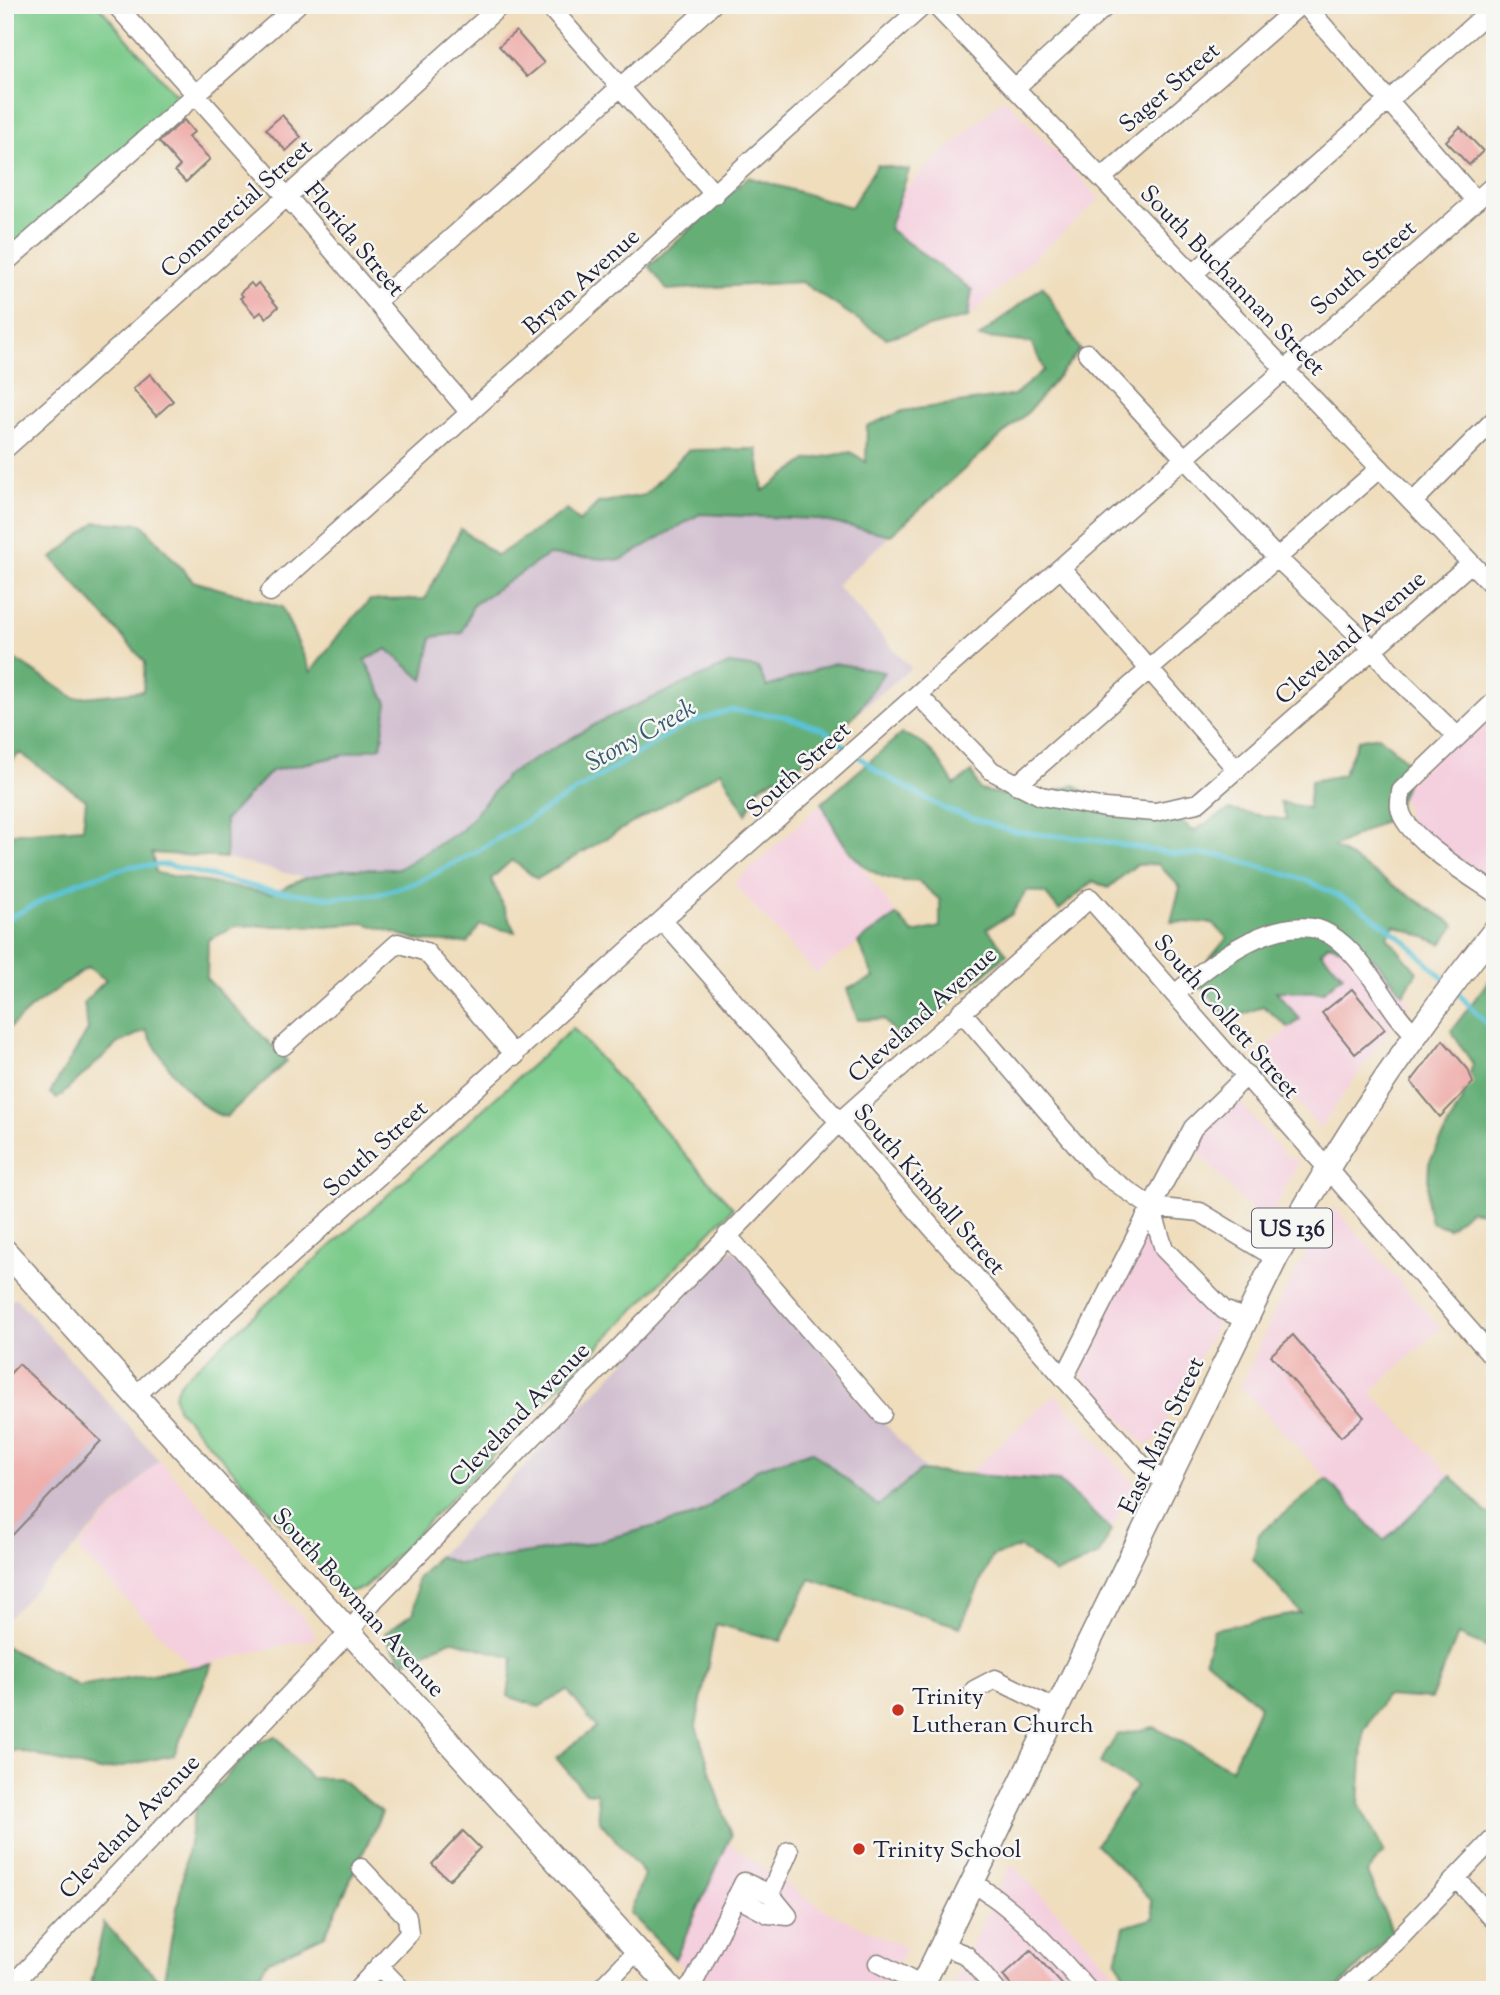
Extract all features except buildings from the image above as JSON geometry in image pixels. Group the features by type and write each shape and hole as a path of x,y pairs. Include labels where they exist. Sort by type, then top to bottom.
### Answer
{"main road":[{"name":"East Main Street","path":"921,1988 1276,1258 1326,1167 1415,1034 1495,930"},
{"name":"South Bowman Avenue","path":"5,1251 638,1950 666,1987"}],"street":[{"name":"Florida Street","path":"116,5 286,196 470,413"},
{"path":"5,263 297,5"},
{"name":"Commercial Street","path":"5,449 500,5"},
{"path":"548,5 715,195"},
{"path":"376,301 447,242 712,5"},
{"name":"Bryan Avenue","path":"270,592 925,5"},
{"name":"South Buchannan Street","path":"935,5 1495,588"},
{"path":"1015,88 1107,5"},
{"path":"1302,5 1390,99 1488,194"},
{"name":"Sager Street","path":"1102,178 1302,5"},
{"path":"1193,274 1495,6"},
{"name":"South Street","path":"136,1395 515,1056 662,920 1185,459 1283,368 1488,194"},
{"path":"1087,353 1276,557 1373,649 1389,670 1457,736"},
{"path":"1413,502 1495,419"},
{"path":"918,695 992,771 1017,785 1380,468"},
{"name":"Cleveland Avenue","path":"1017,785 1041,796 1105,808 1155,812 1198,803 1471,563"},
{"path":"1061,568 1147,670 1237,770"},
{"path":"1495,701 1402,791 1399,810 1411,828 1434,850 1495,893"},
{"name":"Cleveland Avenue","path":"7,1990 350,1631 373,1600 839,1122 1090,898"},
{"name":"South Collett Street","path":"1090,898 1495,1359"},
{"name":"South Kimball Street","path":"662,920 1141,1464 1167,1484"},
{"path":"1175,994 1209,964 1242,945 1286,930 1313,928 1334,936 1356,959 1415,1034"},
{"path":"283,1046 398,943 426,952 515,1056"},
{"path":"961,1011 1098,1170 1151,1207 1200,1212 1276,1258"},
{"path":"1064,1378 1193,1128 1247,1075"},
{"path":"1151,1207 1164,1249 1224,1310 1245,1320"},
{"path":"727,1235 882,1414"},
{"path":"974,1690 995,1679 1056,1709"},
{"path":"1344,1990 1495,1837"},
{"path":"770,1894 789,1851"},
{"path":"357,1990 409,1933 408,1917 361,1868"},
{"path":"1456,1878 1495,1921"},
{"path":"686,1990 695,1980 736,1896 744,1882 770,1894 788,1916 768,1914 736,1896"},
{"path":"971,1882 995,1896 1039,1936 1088,1990"},
{"path":"1039,1936 1048,1962 1073,1990"},
{"path":"941,1945 966,1955 996,1990"},
{"path":"599,1990 638,1950"},
{"path":"877,1963 921,1988"},
{"path":"379,1966 402,1990"}],"shaded area":[{"path":"1004,98 1100,199 968,317 972,289 889,229 902,191"},
{"path":"700,514 814,519 891,535 836,585 911,668 857,713 884,672 834,663 767,687 729,664 603,720 507,775 463,829 398,869 346,869 305,878 226,858 225,820 271,771 381,747 387,703 365,660 387,649 423,679 432,637 462,633 473,605 548,555 621,560"},
{"path":"1495,701 1495,891 1411,828 1401,791"},
{"path":"822,803 835,831 897,915 815,973 734,884"},
{"path":"1329,944 1375,959 1409,1001 1320,1128 1257,1056 1300,1019 1276,990"},
{"path":"1230,1091 1286,1156 1299,1161 1266,1227 1187,1140"},
{"path":"1333,1206 1440,1328 1371,1392 1451,1476 1384,1541 1241,1387 1277,1306"},
{"path":"1139,1231 1218,1323 1157,1438 1150,1444 1142,1442 1072,1363"},
{"path":"733,1249 926,1471 920,1471 878,1506 759,1468 698,1515 583,1545 458,1564 438,1556"},
{"path":"15,1297 159,1460 5,1621 5,1307"},
{"path":"1055,1394 1134,1484 1111,1530 1059,1481 968,1474"},
{"path":"159,1460 310,1626 316,1638 192,1667 77,1549"},
{"path":"728,1843 824,1910 906,1948 886,1990 705,1990 675,1959"},
{"path":"1011,1863 1131,1990 950,1990"}],"green space":[{"path":"5,5 98,5 184,104 15,255 5,245"},
{"path":"877,165 909,170 889,229 972,290 968,317 886,338 801,282 667,290 649,266 748,177 851,207"},
{"path":"1043,286 1080,350 1029,411 891,535 814,519 700,514 621,560 548,555 473,605 462,633 432,637 423,680 387,649 365,660 387,703 381,747 271,771 225,820 226,858 152,853 156,873 271,894 305,878 346,869 398,869 463,829 507,775 603,720 729,664 758,668 767,687 834,663 884,672 857,713 797,767 760,786 746,814 721,771 537,879 512,860 491,879 515,932 480,925 468,943 421,941 364,923 326,926 236,926 208,940 207,979 287,1061 226,1117 214,1112 191,1094 169,1068 146,1030 117,1044 57,1099 50,1093 88,1030 84,1002 106,980 88,967 31,1008 5,1032 5,834 83,828 86,800 20,753 5,768 5,653 75,698 143,691 145,662 52,558 96,522 142,524 193,581 282,607 311,672 344,628 370,600 425,599 461,529 497,556 567,509 579,522 598,503 645,495 688,450 757,449 763,491 807,460 851,452 866,462 867,426 903,411 1014,395 1044,370 1032,343 979,337"},
{"path":"901,734 926,747 939,761 954,785 972,772 980,790 1054,805 1058,790 1075,785 1103,799 1146,805 1161,810 1193,831 1229,810 1287,820 1280,802 1308,808 1311,781 1343,775 1358,740 1379,736 1412,766 1394,816 1334,847 1455,925 1442,944 1394,925 1387,937 1417,972 1403,994 1375,959 1329,944 1321,952 1343,975 1323,992 1276,991 1300,1019 1289,1028 1263,1006 1230,1020 1200,985 1199,972 1227,938 1213,923 1171,922 1180,887 1158,864 1136,865 1108,888 1093,881 1059,910 1046,894 1027,890 1011,915 987,928 1007,954 904,1043 883,1019 858,1020 847,989 874,978 858,942 897,915 913,933 940,927 940,900 918,881 899,881 870,870 847,848 822,803"},
{"path":"1493,975 1495,1214 1470,1210 1449,1228 1431,1222 1427,1205 1429,1163 1462,1100 1473,1064 1451,1031"},
{"path":"573,1028 733,1208 364,1588 348,1592 340,1590 177,1408 174,1395 180,1382"},
{"path":"812,1451 878,1506 920,1471 1059,1481 1111,1530 1099,1555 1056,1574 1020,1547 992,1557 960,1627 810,1579 781,1641 716,1624 696,1726 731,1836 675,1959 630,1913 644,1874 599,1820 597,1793 585,1792 556,1758 596,1727 567,1690 539,1707 508,1696 513,1658 451,1640 405,1662 390,1645 385,1633 414,1612 417,1579 438,1556 458,1564 583,1545 698,1515 759,1468"},
{"path":"1451,1476 1487,1514 1495,1513 1495,1651 1458,1635 1431,1699 1385,1696 1364,1731 1359,1804 1384,1852 1367,1873 1393,1933 1335,1990 1136,1990 1116,1961 1124,1927 1154,1918 1151,1899 1096,1844 1136,1786 1100,1763 1117,1735 1154,1727 1231,1769 1260,1705 1205,1659 1214,1629 1301,1613 1253,1559 1259,1534 1327,1479 1384,1541"},
{"path":"5,1646 78,1686 212,1664 174,1755 100,1771 15,1750 5,1758"},
{"path":"276,1736 310,1778 339,1778 382,1812 325,1935 267,1962 251,1990 85,1990 91,1984 104,1923 163,1984 195,1810 257,1743"}],"waterway":[{"name":"Stony Creek","path":"5,920 78,882 131,866 168,865 267,890 332,898 379,894 418,882 476,852 682,726 730,710 783,716 823,729 880,773 947,810 1015,832 1089,839 1174,854 1219,855 1306,880 1360,907 1404,940 1447,982"},
{"name":"Stony Creek","path":"1456,991 1495,1033"}],"place":[{"name":"Trinity Lutheran Church","path":"898,1710"},
{"name":"Trinity School","path":"859,1849"}]}
